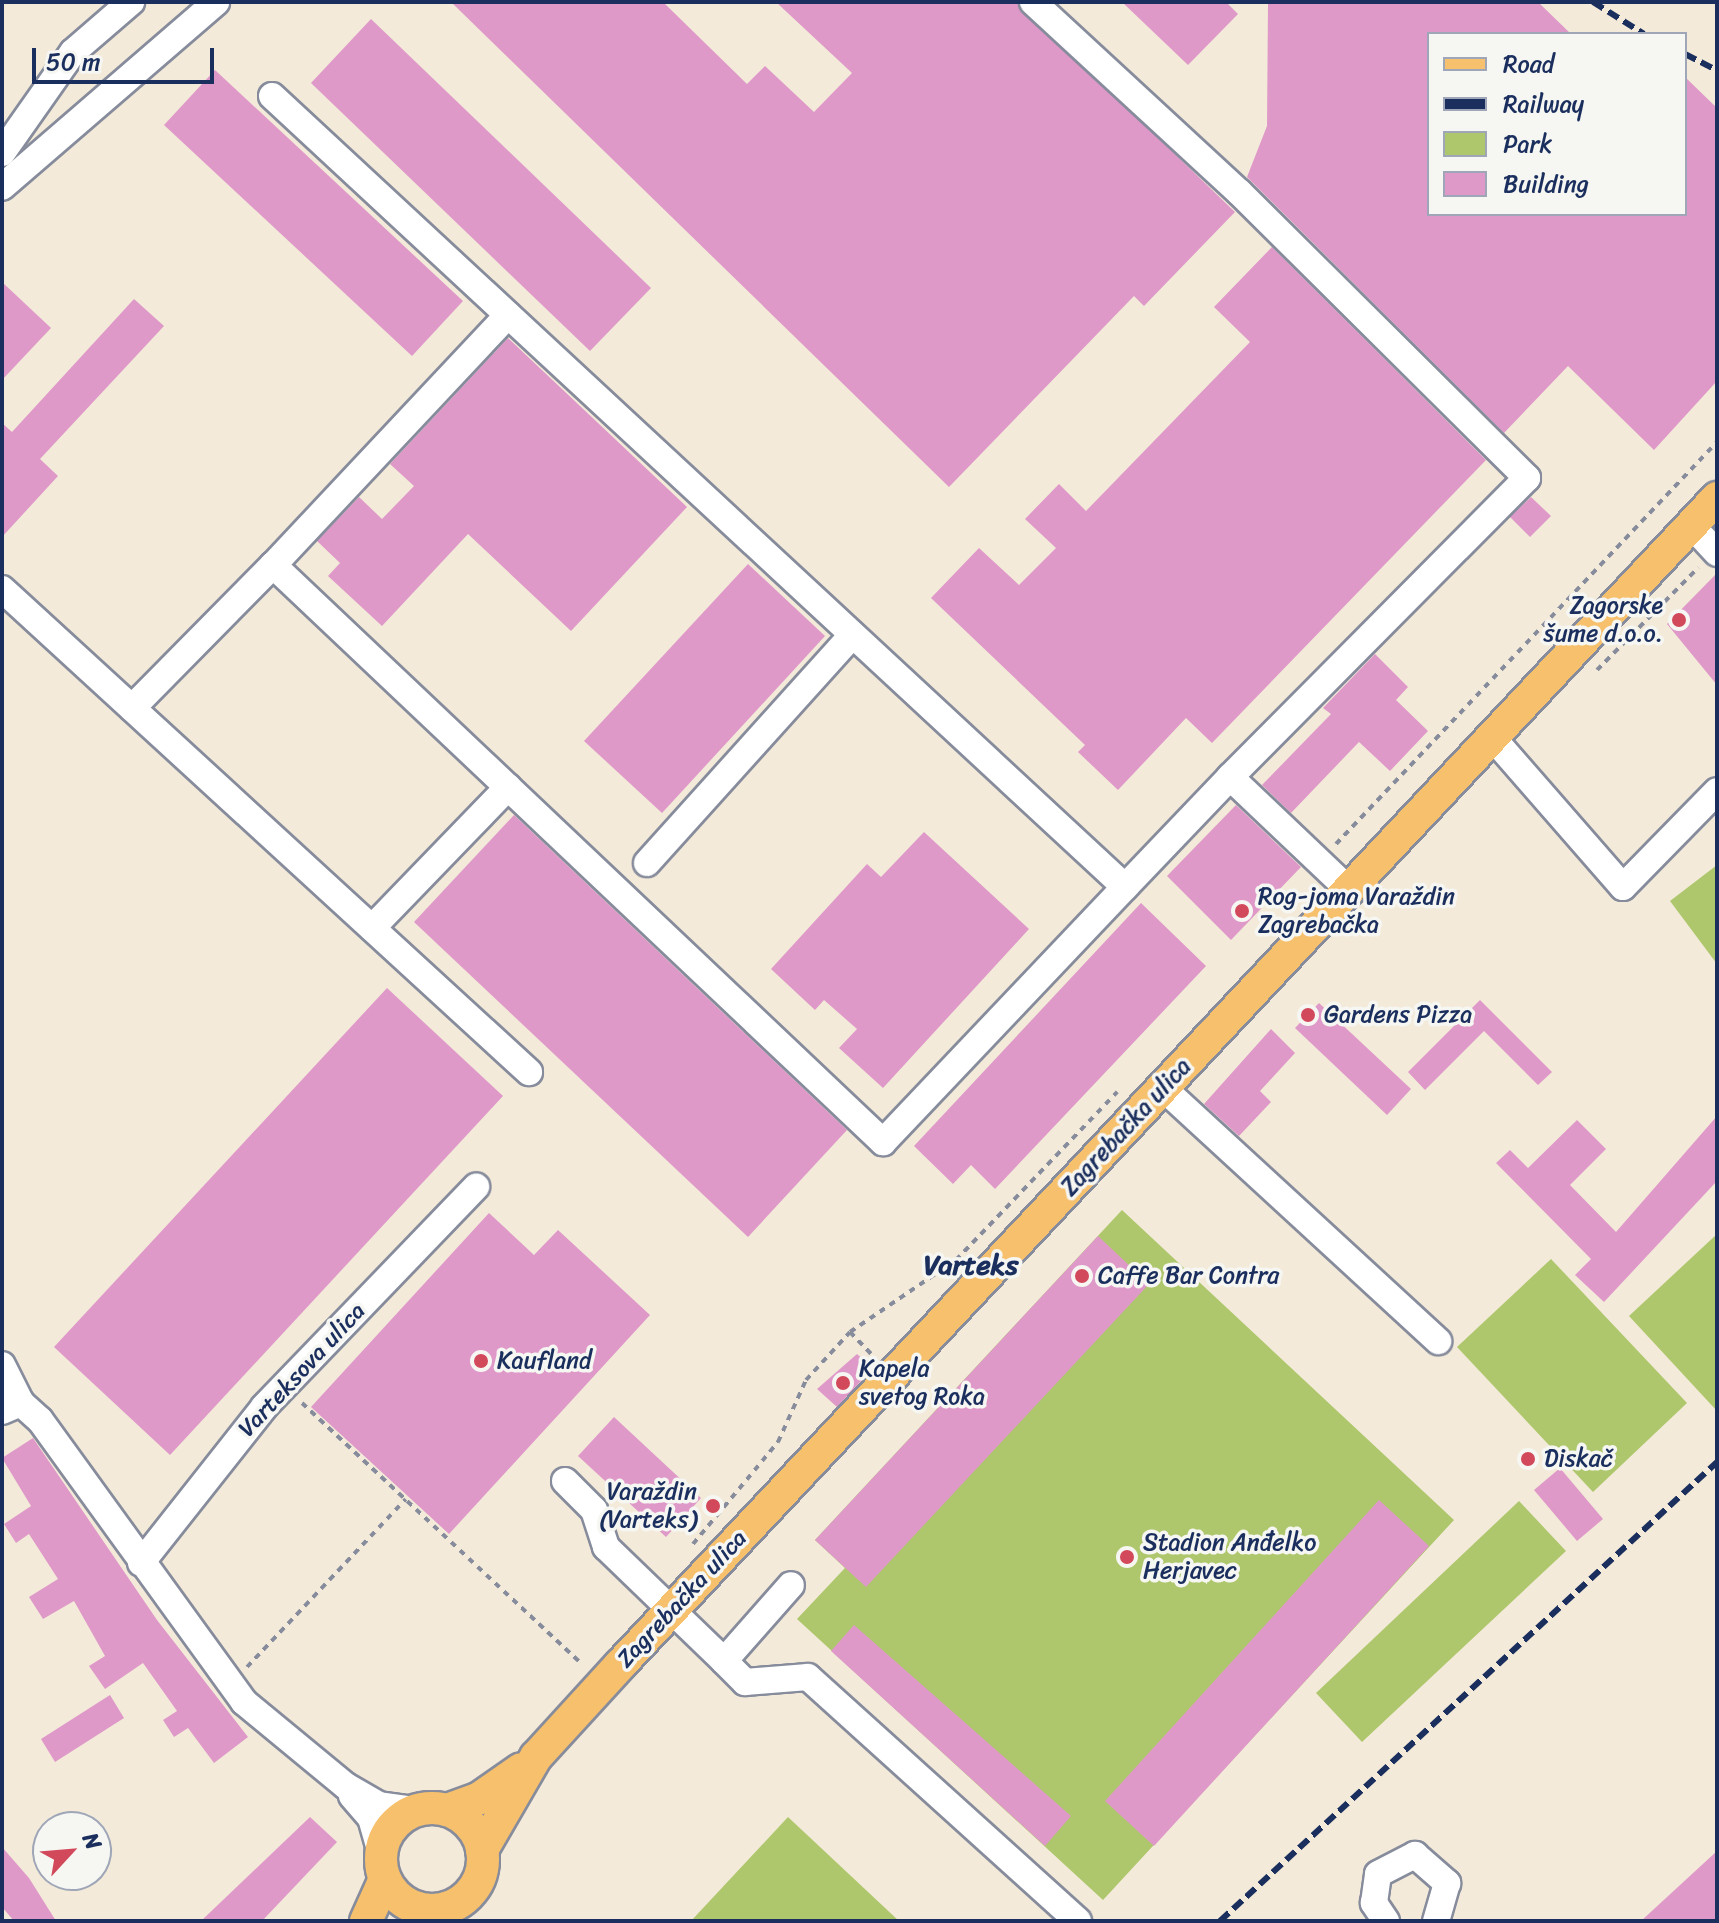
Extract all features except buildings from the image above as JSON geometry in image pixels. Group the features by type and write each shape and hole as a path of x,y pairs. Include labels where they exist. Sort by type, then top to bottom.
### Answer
{"main road":[{"name":"Zagrebačka ulica","path":"414,1810 447,1810 478,1799 536,1757 1717,498"},
{"name":"Zagrebačka ulica","path":"395,1921 431,1910 470,1892 482,1850 536,1757"},
{"path":"366,1921 391,1827 414,1810"},
{"path":"447,1810 470,1825 482,1850"},
{"path":"383,1866 403,1901 431,1910"}],"street":[{"path":"2,153 73,52 131,2"},
{"path":"2,187 216,2"},
{"path":"273,565 883,1142 1230,777 1527,478 1239,192 1033,2"},
{"path":"272,96 1125,887"},
{"path":"132,708 273,565 508,315"},
{"path":"1691,525 1708,561"},
{"path":"2,589 529,1072"},
{"path":"647,863 852,635"},
{"path":"1492,737 1623,887 1717,791"},
{"path":"1230,777 1349,890"},
{"path":"372,928 508,787"},
{"path":"1163,1088 1438,1341"},
{"name":"Varteksova ulica","path":"141,1563 284,1386 476,1187"},
{"path":"2,1365 11,1407 141,1563 229,1687 346,1786 379,1805 414,1810"},
{"path":"565,1481 594,1510 606,1547 745,1682 808,1677 1078,1921"},
{"path":"724,1661 791,1585"},
{"path":"346,1786 371,1818 383,1866"},
{"path":"1380,1919 1378,1874 1415,1855 1441,1870 1447,1883 1436,1921"}],"path":[{"path":"1319,862 1717,442"},
{"path":"1586,681 1708,561"},
{"path":"689,1553 700,1530 778,1442 815,1370 850,1332 945,1267"},
{"path":"284,1386 584,1666"},
{"path":"229,1687 406,1499"},
{"path":"573,1677 592,1657"}],"green space":[{"path":"1717,865 1717,964 1670,901"},
{"name":"Stadion Anđelko Herjavec","path":"1122,1210 1454,1520 1103,1900 797,1619 845,1568 815,1540"},
{"path":"1717,1234 1717,1411 1629,1316"},
{"path":"1551,1259 1687,1403 1593,1492 1457,1347"},
{"path":"1519,1501 1566,1551 1362,1742 1316,1693"},
{"path":"788,1817 899,1921 691,1921"}],"railway":[{"path":"1593,2 1641,32"},
{"path":"1687,55 1717,70"},
{"path":"1220,1921 1717,1462"}],"place":[{"name":"Zagorske šume d.o.o.","path":"1679,620"},
{"name":"Rog-joma Varaždin Zagrebačka","path":"1242,911"},
{"name":"Gardens Pizza","path":"1308,1015"},
{"name":"Caffe Bar Contra","path":"1082,1276"},
{"name":"Kaufland","path":"481,1361"},
{"name":"Kapela svetog Roka","path":"843,1383"},
{"name":"Diskač","path":"1528,1459"},
{"name":"Varaždin (Varteks)","path":"713,1506"},
{"name":"Stadion Anđelko Herjavec","path":"1127,1557"}],"district":[{"name":"Varteks","path":"971,1265"}]}
